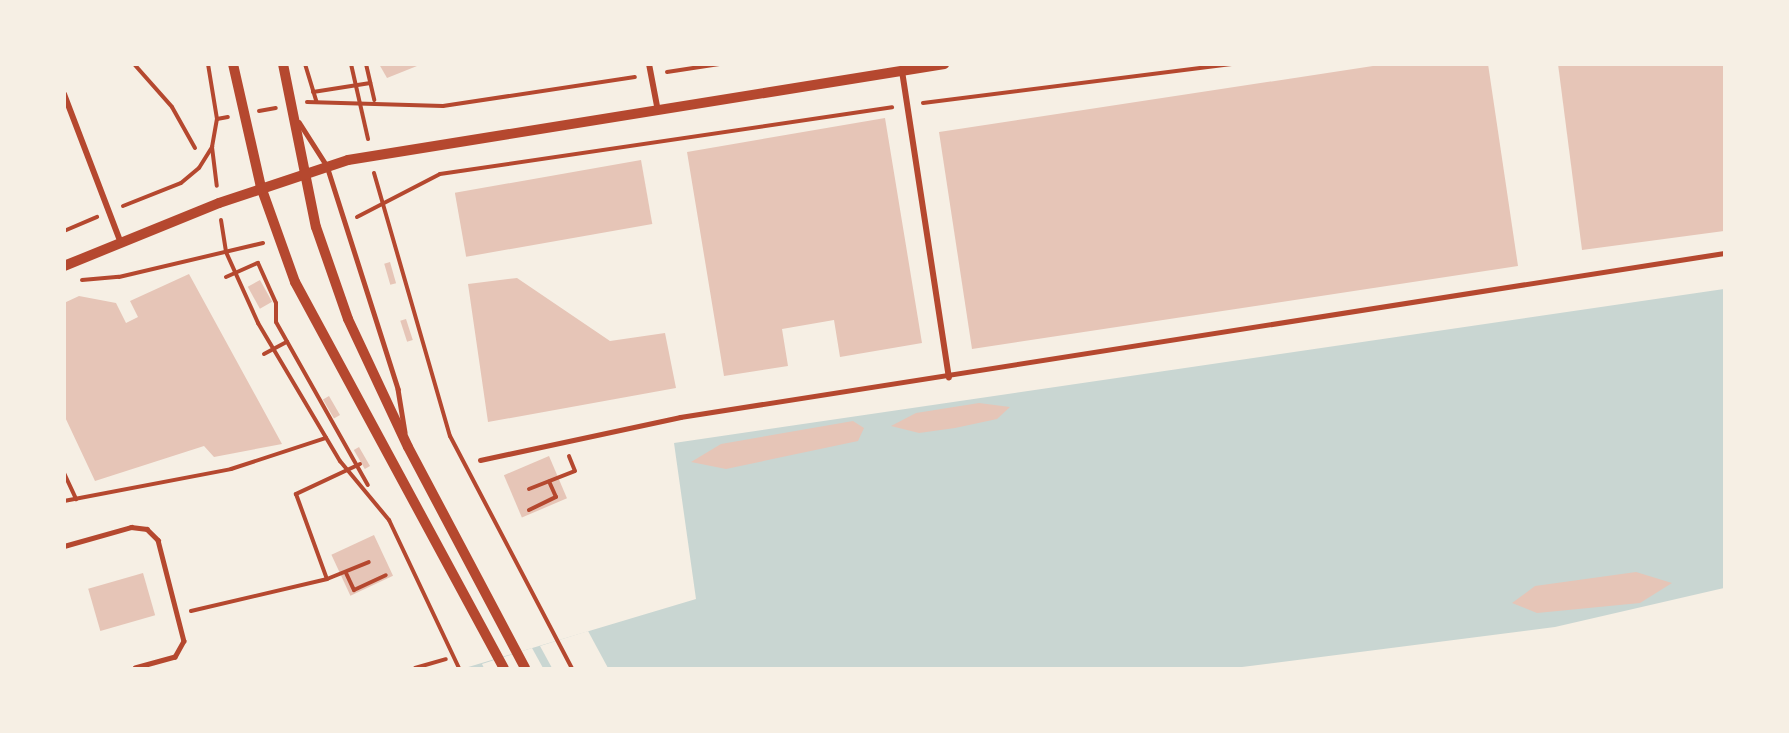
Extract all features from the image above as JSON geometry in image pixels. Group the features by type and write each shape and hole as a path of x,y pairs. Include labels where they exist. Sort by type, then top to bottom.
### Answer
{"street":[{"path":"233,64 261,187 277,239 321,334 504,669"},
{"path":"283,64 304,174 348,319 408,447 525,669"},
{"path":"650,64 657,106"},
{"path":"64,266 261,187 371,155 657,106 944,64"},
{"path":"902,71 949,377"},
{"path":"64,94 106,212 121,244"},
{"path":"480,460 610,429 1725,253"}],"lane":[{"path":"290,109 327,166 399,389 408,447"},
{"path":"64,546 131,527 147,529 158,540 178,614 182,652 135,669"}],"path":[{"path":"134,64 172,107 195,148"},
{"path":"64,231 181,183 199,168 212,147 218,119 208,64"},
{"path":"305,64 316,101"},
{"path":"351,64 380,208 450,436 572,669"},
{"path":"366,64 374,100 442,106 719,64"},
{"path":"392,203 440,174 908,104 1232,64"},
{"path":"313,92 370,83"},
{"path":"74,283 226,252 273,349 326,438 348,470 389,520 458,666"},
{"path":"226,277 236,275 258,263 287,342 359,465 368,485"},
{"path":"264,354 287,342"},
{"path":"64,501 231,469 326,438"},
{"path":"530,489 575,471 562,440"},
{"path":"327,579 296,494 359,465"},
{"path":"64,473 76,499"},
{"path":"530,510 556,497 549,481"},
{"path":"178,614 327,579 369,562"},
{"path":"345,573 354,590 386,575"},
{"path":"415,669 446,658"}],"shaded area":[{"path":"1724,289 1724,588 1555,627 1234,668 465,668 696,599 674,443"}],"pier":[{"path":"588,631 608,668 552,668 540,646"},
{"path":"532,648 543,668 484,668 482,664"}],"building":[{"path":"379,64 422,64 387,78"},
{"path":"1386,64 1488,64 1518,266 972,349 939,132"},
{"path":"1558,64 1724,64 1724,231 1582,250"},
{"path":"885,118 922,343 840,357 834,320 782,329 788,366 724,376 687,152"},
{"path":"641,160 652,224 466,257 455,193"},
{"path":"390,262 396,283 390,285 384,264"},
{"path":"189,274 282,444 214,457 204,446 95,481 64,415 64,303 79,296 116,303 126,323 138,317 130,301"},
{"path":"517,278 610,341 665,333 676,388 488,422 468,284"},
{"path":"260,280 272,302 260,309 248,287"},
{"path":"406,319 413,340 407,342 400,321"},
{"path":"329,396 340,415 334,419 323,400"},
{"path":"979,403 1010,407 997,419 955,428 919,433 891,426 916,413"},
{"path":"853,421 864,428 858,441 726,469 691,462 721,444"},
{"path":"359,447 370,466 365,469 354,450"},
{"path":"549,456 567,498 522,517 504,475"},
{"path":"374,535 393,576 350,596 331,555"},
{"path":"1636,572 1672,583 1640,603 1537,613 1512,603 1535,586"},
{"path":"143,573 155,615 100,631 88,589"}]}
